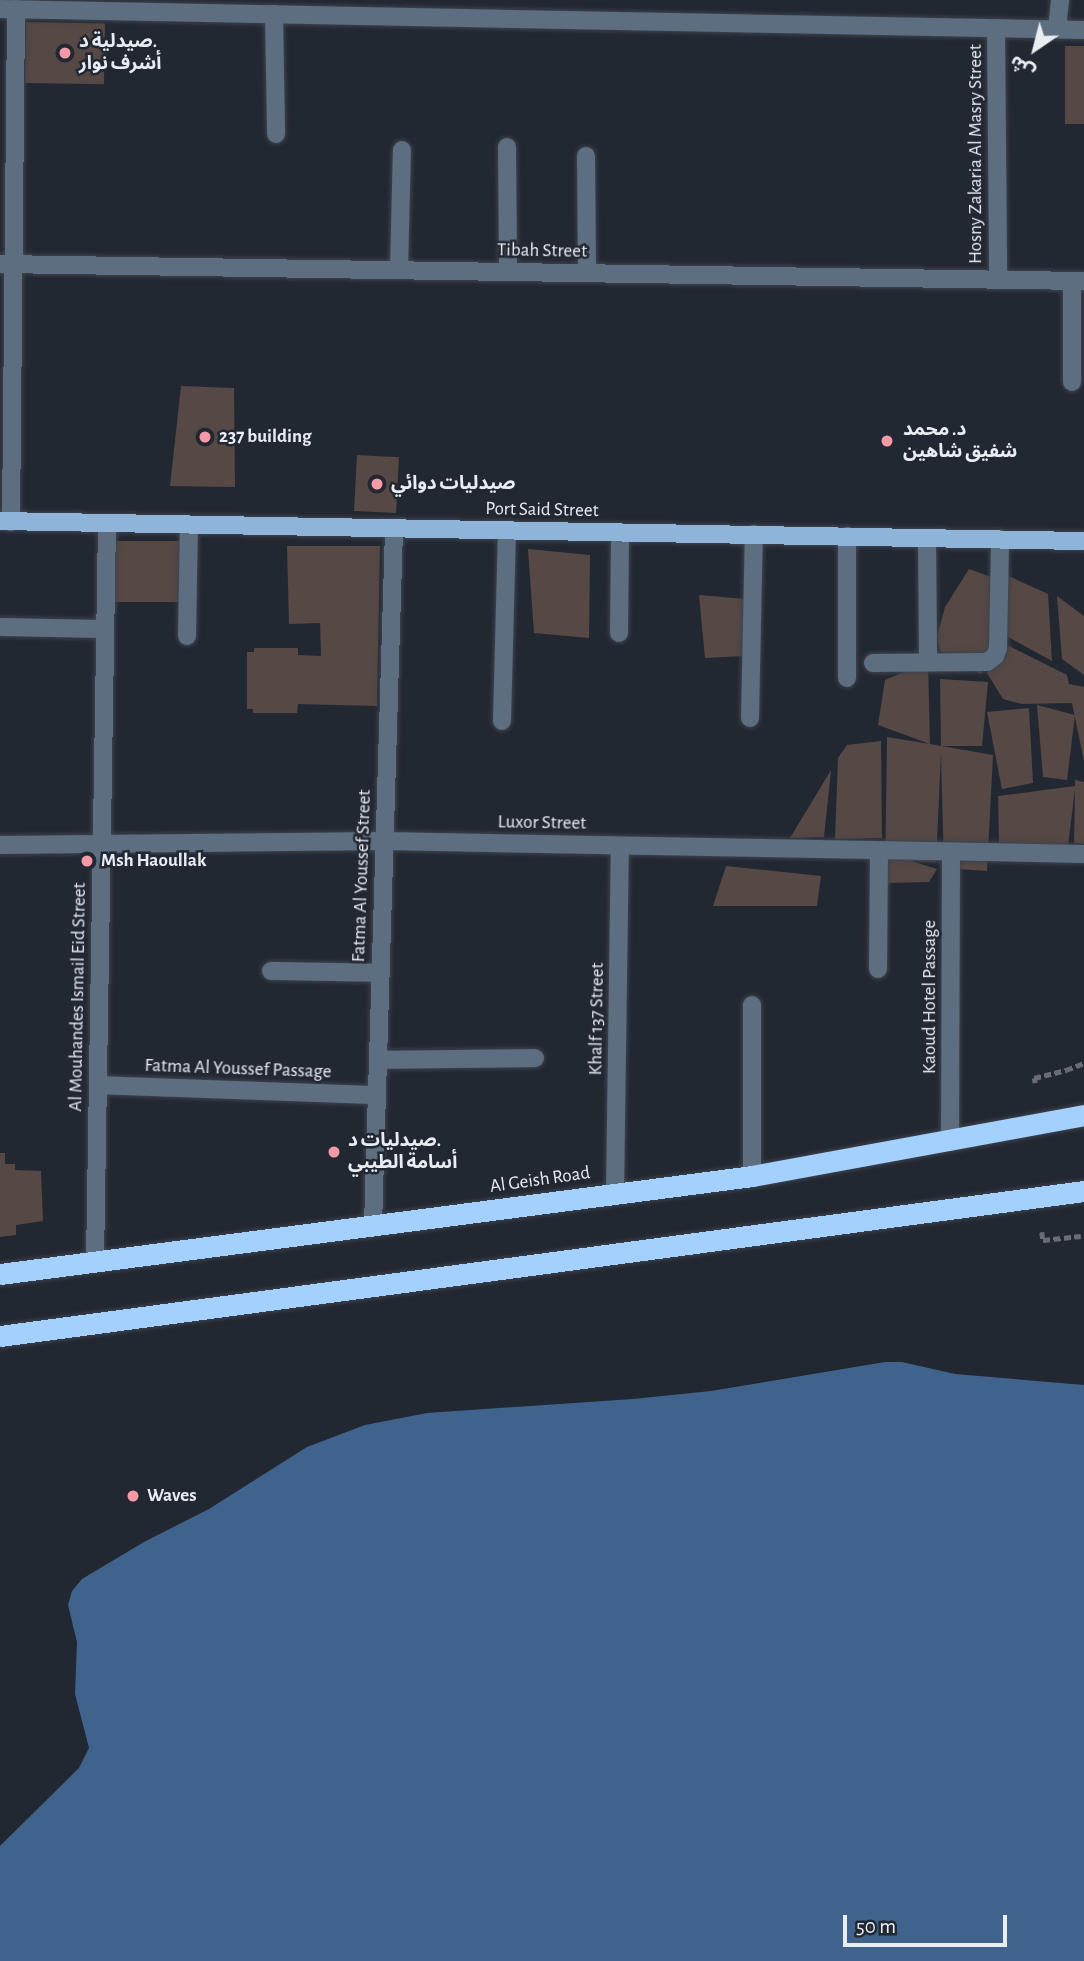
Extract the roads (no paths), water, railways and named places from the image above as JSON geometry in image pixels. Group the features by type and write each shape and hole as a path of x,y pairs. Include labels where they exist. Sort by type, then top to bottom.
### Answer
{"highway":[{"name":"Al Geish Road","path":"0,1275 752,1176 950,1142 1084,1115"},
{"path":"0,1336 1084,1191"}],"main road":[{"name":"Port Said Street","path":"6,521 1084,541"}],"street":[{"path":"1056,29 1060,0"},
{"path":"6,521 8,9 1084,30"},
{"path":"274,13 275,134"},
{"name":"Hosny Zakaria Al Masry Street","path":"996,28 998,279"},
{"path":"507,147 508,272"},
{"path":"399,270 401,150"},
{"path":"586,156 587,273"},
{"name":"Tibah Street","path":"7,264 1078,281"},
{"path":"1072,382 1078,281"},
{"name":"Al Mouhandes Ismail Eid Street","path":"95,1262 107,523"},
{"path":"187,635 189,524"},
{"name":"Fatma Al Youssef Street","path":"373,1225 394,528"},
{"path":"502,721 507,530"},
{"path":"619,633 620,532"},
{"path":"750,718 754,534"},
{"path":"847,536 847,678"},
{"path":"927,537 928,662"},
{"path":"873,663 987,662 997,653 1000,539"},
{"path":"0,627 105,629"},
{"name":"Luxor Street","path":"0,845 384,841 1084,854"},
{"name":"Khalf 137 Street","path":"615,1193 621,846"},
{"path":"878,970 879,851"},
{"name":"Kaoud Hotel Passage","path":"950,1142 951,852"},
{"path":"271,971 380,973"},
{"path":"752,1005 752,1176"},
{"path":"378,1060 535,1058"},
{"name":"Fatma Al Youssef Passage","path":"98,1085 377,1095"}],"water":[{"path":"885,1362 902,1362 955,1374 1084,1385 1084,1961 0,1961 0,1846 79,1768 89,1748 75,1694 77,1642 68,1605 72,1591 82,1579 144,1542 209,1509 307,1447 365,1425 427,1413 711,1391"}],"place":[{"name":"صيدلية د. أشرف نوار","path":"65,53"},
{"name":"237 building","path":"205,437"},
{"name":"د. محمد شفيق شاهين","path":"887,441"},
{"name":"صيدليات دوائي","path":"377,484"},
{"name":"Msh Haoullak","path":"87,861"},
{"name":"صيدليات د. أسامة الطيبي","path":"334,1152"},
{"name":"Waves","path":"133,1496"}]}
